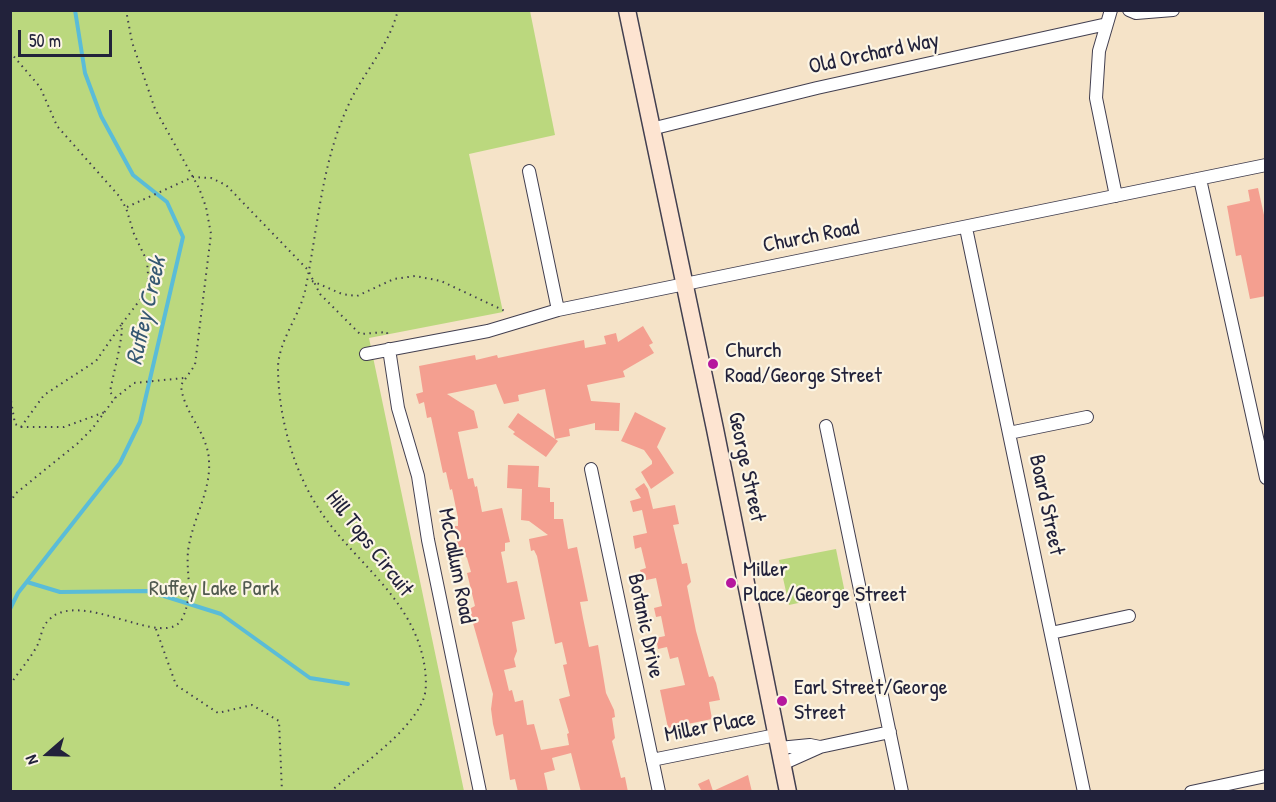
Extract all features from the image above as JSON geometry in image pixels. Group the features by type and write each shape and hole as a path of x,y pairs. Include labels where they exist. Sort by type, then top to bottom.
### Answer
{"main road":[{"name":"George Street","path":"627,10 788,792"}],"street":[{"path":"1111,10 1099,51 1096,98 1116,196"},
{"path":"1129,10 1136,13 1173,10"},
{"name":"Old Orchard Way","path":"651,129 817,88 1107,24"},
{"name":"Church Road","path":"366,354 488,331 558,310 1266,165"},
{"path":"529,171 558,310"},
{"path":"1200,179 1266,478"},
{"name":"Board Street","path":"966,228 1084,792"},
{"name":"McCallum Road","path":"389,349 398,408 418,476 430,551 480,792"},
{"path":"1009,432 1087,417"},
{"path":"826,426 902,792"},
{"name":"Botanic Drive","path":"591,470 659,792"},
{"path":"1051,633 1129,616"},
{"name":"Miller Place","path":"652,760 810,745 820,747 890,732"},
{"path":"1191,792 1266,776"}],"path":[{"path":"10,496 78,443 115,398 134,383 184,378 192,373 195,364 211,234 206,207 194,177 155,109 132,42 126,10"},
{"name":"Hill Tops Circuit","path":"330,792 393,738 415,715 424,698 426,680 419,642 412,628 379,578 317,507 301,477 290,442 280,388 279,358 304,292 323,184 348,106 386,45 398,10"},
{"path":"10,52 40,87 57,126 119,196 147,261 149,281 148,288 136,307 96,361 44,395 21,427"},
{"path":"126,208 194,177 211,178 226,185 308,270 312,281 341,318 360,334 387,332 389,349"},
{"path":"312,281 342,294 357,296 394,279 415,276 441,281 481,298 503,312 513,312"},
{"path":"115,398 110,392 113,366 123,339 122,325"},
{"path":"11,684 38,645 47,622 64,611 84,610 156,629 177,626 183,618 190,593 189,545 201,508 209,465 206,445 184,402 181,385 184,378"},
{"path":"10,395 15,424 21,427 64,427 105,412"},
{"path":"10,503 15,494"},
{"path":"156,629 177,685 218,713 252,705 279,721 282,792"}],"green space":[{"name":"Ruffey Lake Park","path":"10,11 530,11 555,135 469,154 503,312 369,338 464,791 11,791"},
{"path":"836,549 845,593 789,605 779,560"}],"building":[{"path":"1258,188 1266,224 1266,296 1250,299 1241,255 1236,256 1227,206 1250,201 1248,190"},
{"path":"643,326 653,343 649,345 654,353 623,371 625,377 587,385 591,401 620,403 619,431 595,430 595,423 569,429 570,436 555,439 545,389 518,395 519,401 504,404 496,384 447,394 474,411 478,428 458,432 468,479 473,478 475,487 477,486 482,512 502,508 510,542 505,543 505,551 501,552 507,583 517,581 525,619 512,622 517,651 514,659 516,667 504,670 509,691 512,690 515,702 523,700 527,725 534,724 541,750 569,745 567,734 569,733 559,699 570,696 563,665 567,664 562,642 555,644 537,556 534,550 531,551 529,539 548,535 529,521 521,520 522,489 507,488 508,465 539,466 538,487 550,488 550,502 554,502 554,519 563,519 568,549 577,547 588,601 580,602 589,647 598,645 606,693 614,710 615,717 612,718 615,738 612,741 621,778 625,777 628,792 581,792 571,753 552,758 555,770 544,773 548,792 518,792 515,779 510,780 503,734 496,736 493,724 491,709 493,694 469,609 475,606 467,573 471,572 467,558 458,546 454,526 458,526 458,518 452,489 450,490 446,472 443,473 431,417 427,418 424,402 419,404 416,394 423,392 419,366 475,355 476,360 497,355 498,358 584,340 585,348 606,344 604,336 616,333 618,342"},
{"path":"635,412 666,428 657,447 674,473 651,489 641,472 652,464 652,461 644,450 621,441"},
{"path":"518,413 558,441 546,457 513,434 515,432 508,427"},
{"path":"644,483 648,489 653,509 675,505 679,524 673,525 682,564 687,563 691,582 687,586 696,631 709,677 713,676 720,700 709,702 712,719 668,728 660,690 685,685 678,657 670,659 667,647 658,649 656,638 665,636 661,616 656,617 654,608 662,606 656,578 642,581 640,570 646,568 641,547 635,549 633,536 647,533 642,510 633,512 630,501 641,498 635,489"},
{"path":"748,775 752,792 702,792 698,784 709,779 713,791"}],"waterway":[{"name":"Ruffey Creek","path":"10,609 18,593 120,463 140,422 183,237 167,202 133,175 101,116 85,73 75,10"},
{"path":"27,582 60,592 148,591 221,614 310,678 348,684"}],"place":[{"name":"Church Road/George Street","path":"713,364"},
{"name":"Miller Place/George Street","path":"731,583"},
{"name":"Earl Street/George Street","path":"782,701"}]}
